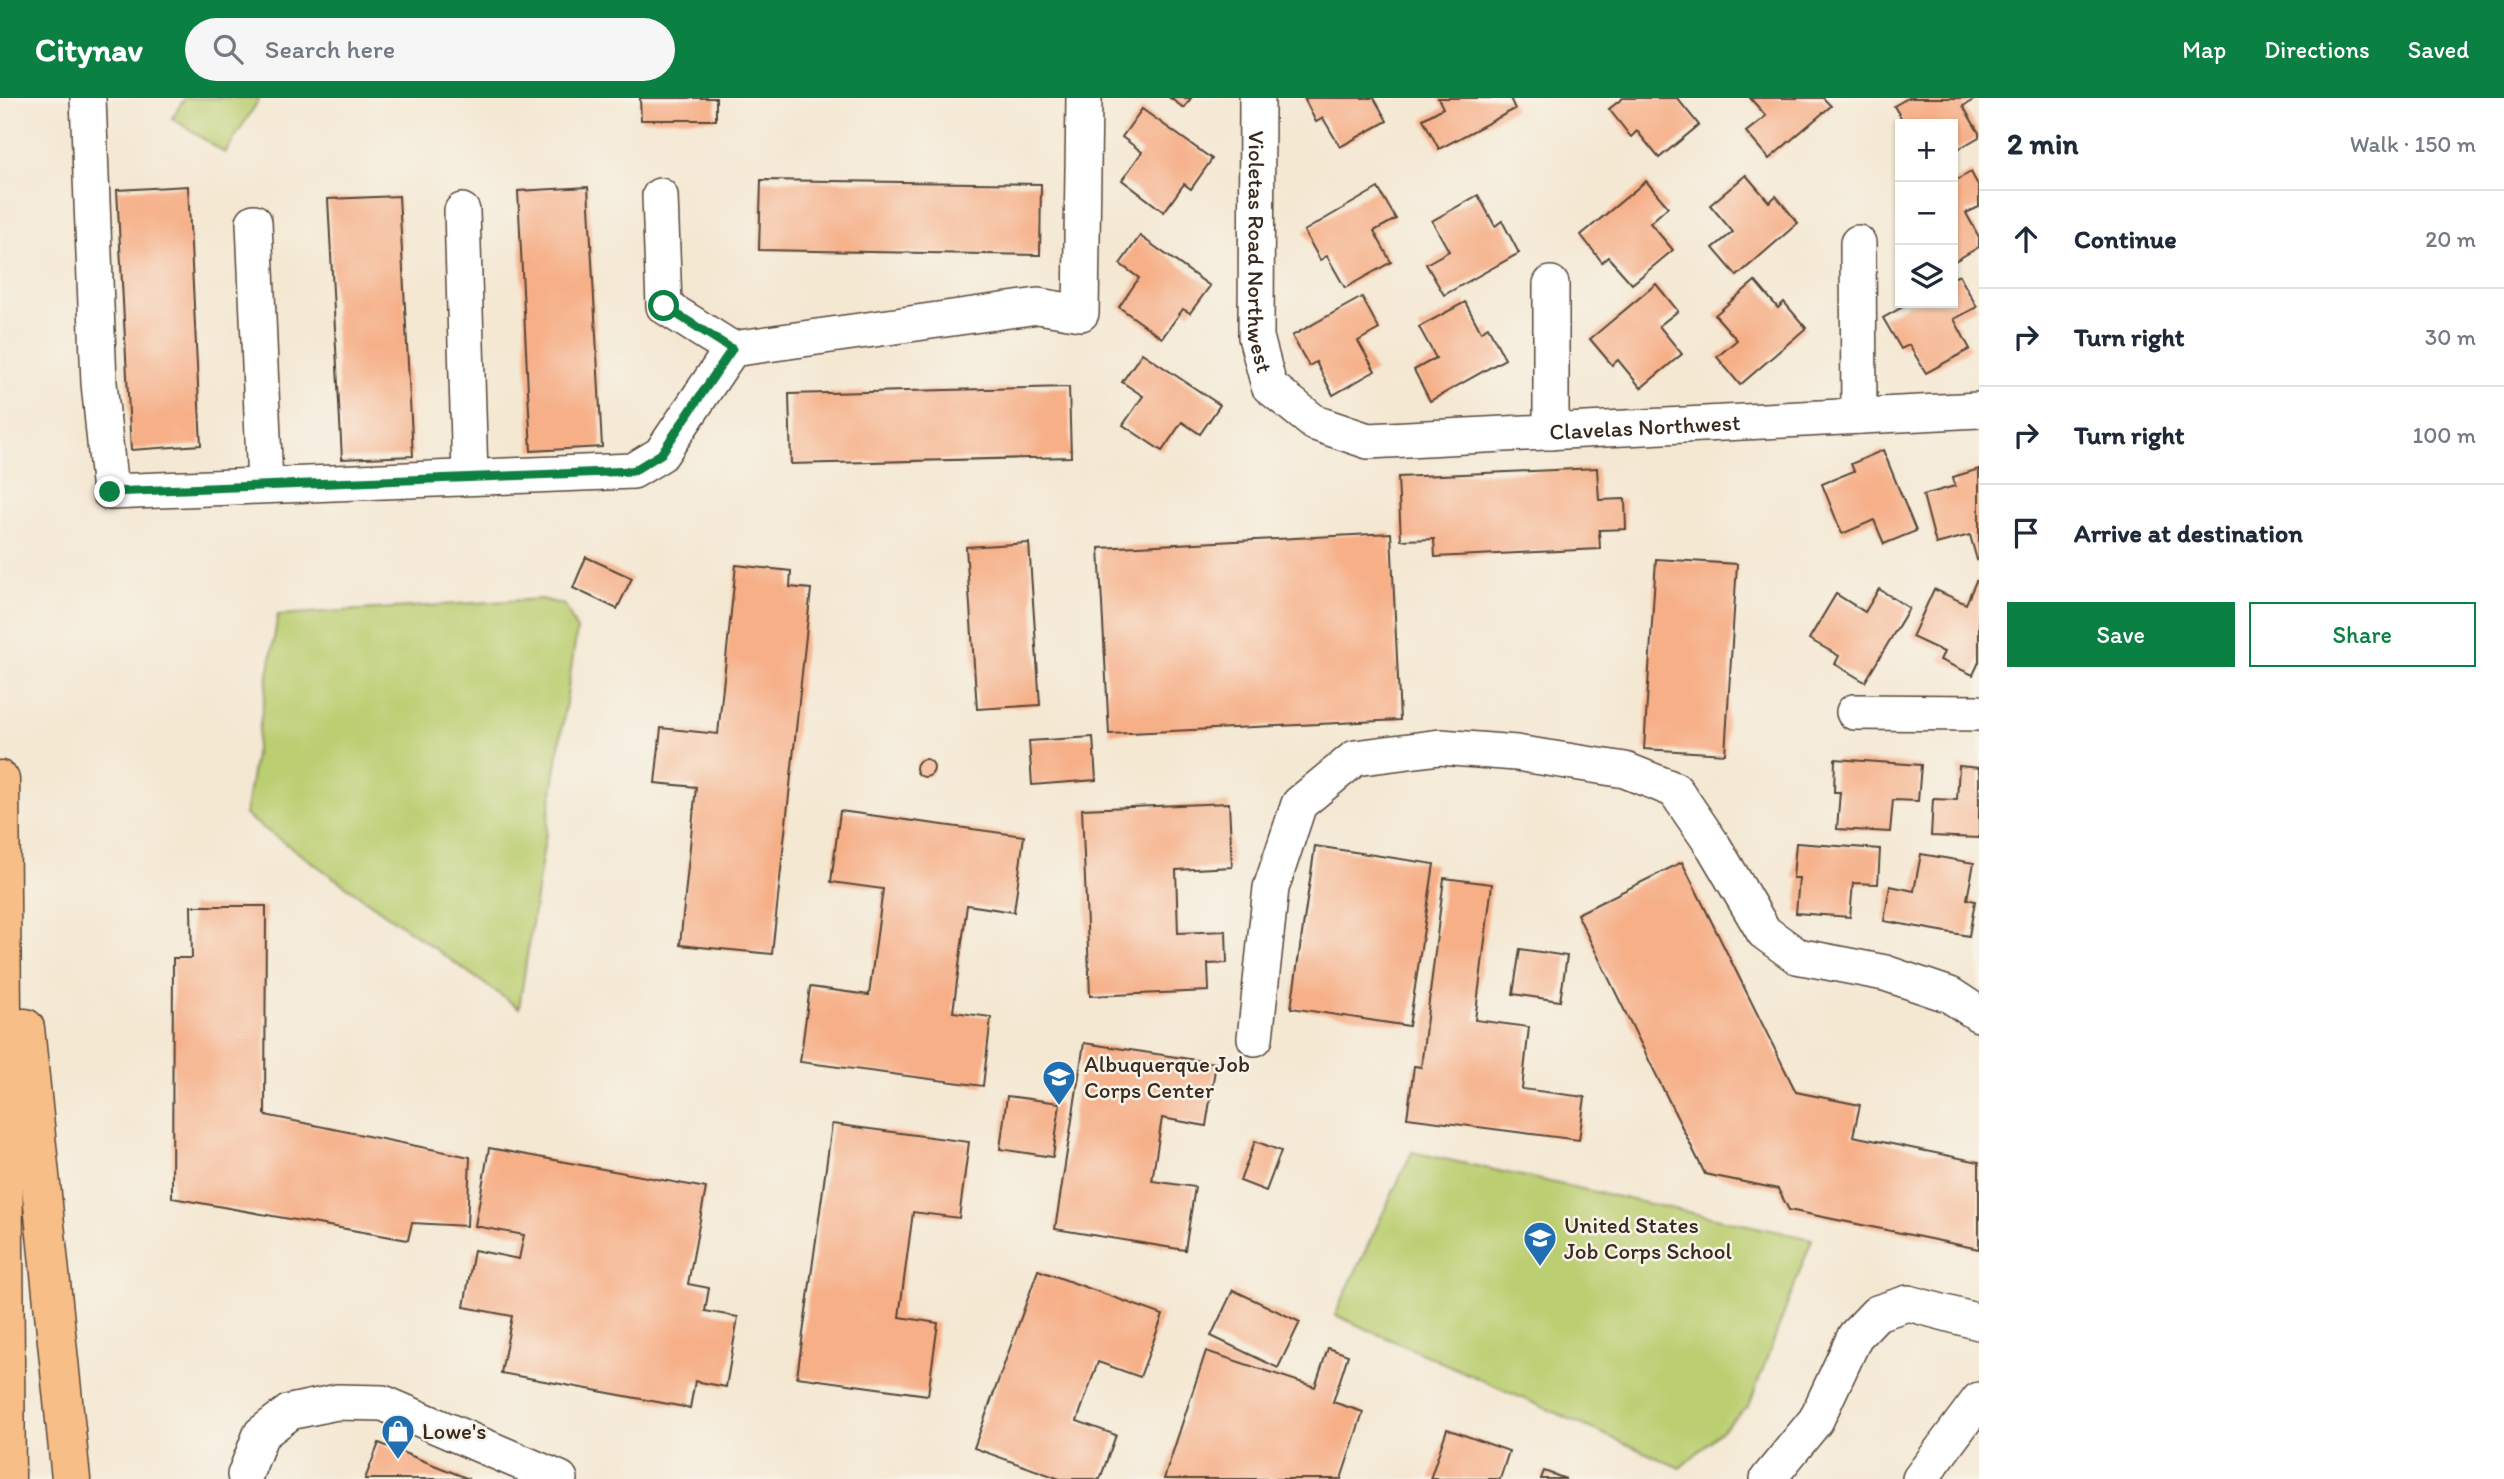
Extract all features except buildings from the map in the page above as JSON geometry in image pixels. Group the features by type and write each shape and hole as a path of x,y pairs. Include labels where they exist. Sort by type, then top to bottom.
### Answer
{"highway":[{"path":"1,789 6,1479"},
{"path":"1,789 71,1479"}],"street":[{"path":"88,98 99,383 110,492 633,471 661,454 732,349"},
{"path":"660,196 664,306 732,349 1038,306 1081,313 1084,98"},
{"name":"Violetas Road Northwest","path":"1257,98 1255,337 1269,386 1315,423"},
{"path":"462,211 470,476"},
{"path":"254,222 265,485"},
{"path":"1858,243 1858,416"},
{"path":"1551,284 1551,432"},
{"name":"Clavelas Northwest","path":"1315,423 1368,441 1979,410"},
{"path":"1854,712 1979,713"},
{"path":"1255,1038 1272,888 1299,804 1355,758 1440,747 1516,753 1625,770 1675,790 1714,847 1763,932 1797,956 1885,973 1950,995 1979,1014"},
{"path":"1768,1479 1816,1420 1855,1336 1877,1313 1908,1303 1979,1322"},
{"path":"1920,1479 1979,1400"},
{"path":"245,1475 261,1433 290,1412 337,1402 383,1403 560,1479"}],"green space":[{"path":"185,98 260,98 225,153 172,118"},
{"path":"541,599 565,605 577,630 519,1008 245,815 278,615"},
{"path":"1412,1152 1812,1239 1749,1406 1680,1468 1335,1315"}],"place":[{"name":"Albuquerque Job Corps Center","path":"1059,1107"},
{"name":"United States Job Corps School","path":"1540,1268"},
{"name":"Lowe's","path":"398,1461"}],"route":[{"path":"110,492 633,471 661,454 732,349 664,306"}]}
